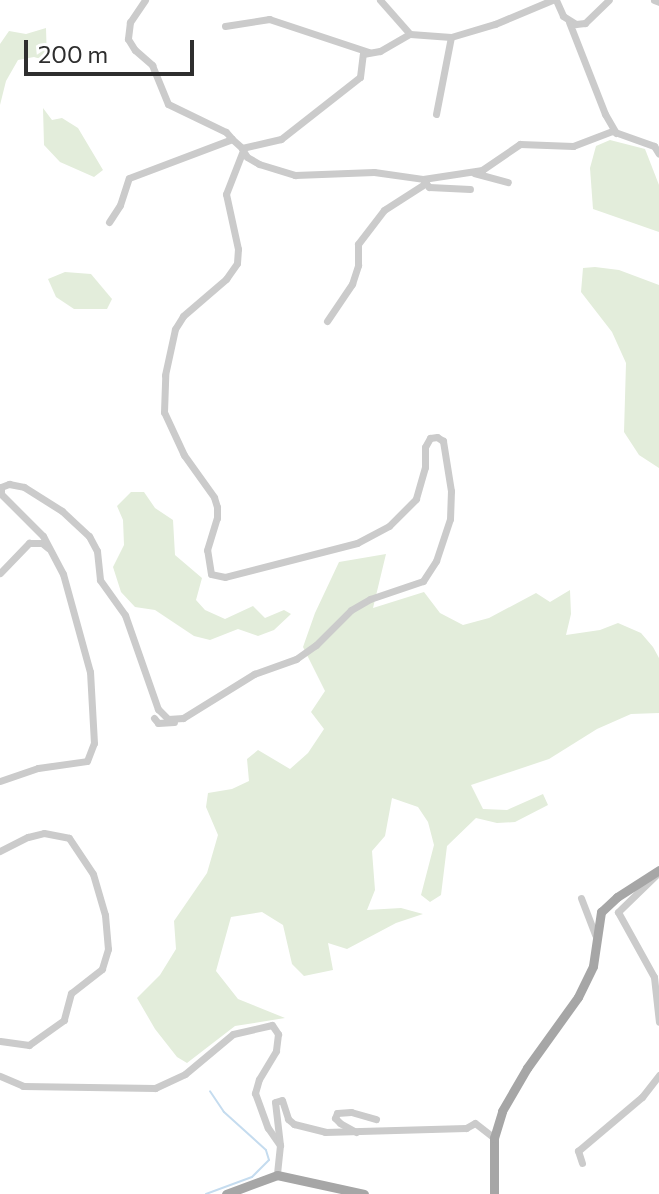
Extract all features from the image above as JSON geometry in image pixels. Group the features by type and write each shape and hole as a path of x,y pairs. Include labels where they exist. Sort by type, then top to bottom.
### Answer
{"main road":[{"path":"494,1194 494,1138 512,1090 578,997 593,966 601,912 659,871"},
{"path":"226,1194 277,1175 364,1194"}],"street":[{"path":"145,0 130,22 128,39 152,65 168,104 226,132 259,164 295,175 374,172 424,181 482,170 520,144 573,146 616,133 654,146 659,154"},
{"path":"380,0 410,34"},
{"path":"242,150 281,139 306,122 360,77 363,54 380,51 410,34 451,37 495,24 554,0 569,22 605,114 616,133"},
{"path":"569,22 585,23 609,0"},
{"path":"225,26 269,19 369,52"},
{"path":"436,114 451,37"},
{"path":"109,222 120,205 129,178 232,139"},
{"path":"154,718 158,723 183,718 254,674 296,659 360,605 423,581 436,561 450,519 451,491 443,441 430,438 425,447 425,467 416,499 389,526 357,543 225,577 211,574 207,550 217,518 217,507 214,497 184,455 164,412 165,375 175,329 183,316 226,279 237,263 238,249 226,194 242,150"},
{"path":"468,171 508,182"},
{"path":"424,181 429,187 470,189"},
{"path":"327,321 352,284 358,265 358,244 384,210 424,181"},
{"path":"0,781 38,768 87,761 93,750 90,672 63,574 43,536 1,494 1,487 9,484 24,487 62,511 89,536 97,551 100,580 132,632 158,709 168,719 183,718"},
{"path":"0,573 29,543 42,543 50,549"},
{"path":"0,851 44,833 69,838 93,874 105,915 108,949 102,969 71,993 64,1020 29,1045 0,1041"},
{"path":"659,871 618,912 654,977 659,1022"},
{"path":"581,898 594,926 596,941"},
{"path":"0,1076 23,1086 155,1088 185,1074 233,1034 272,1025 278,1034 276,1051 259,1079 255,1093 268,1128 280,1145"},
{"path":"582,1163 578,1151 642,1097 659,1075"},
{"path":"277,1175 280,1145 275,1115 278,1100 285,1102 288,1119 294,1124 325,1132 466,1128 475,1123 494,1138"},
{"path":"357,1133 340,1123 335,1118 337,1113 351,1112 376,1119"}],"green space":[{"path":"46,28 47,61 34,57 18,60 6,81 0,105 0,44 9,31 26,34"},
{"path":"43,108 52,120 62,118 78,128 103,170 94,177 60,162 44,145"},
{"path":"610,140 645,149 659,185 659,232 593,209 590,168 596,146"},
{"path":"583,268 619,270 659,285 659,468 639,455 624,432 626,363 612,332 581,292"},
{"path":"65,272 91,274 112,299 107,309 74,309 56,297 48,279"},
{"path":"131,492 144,492 155,508 173,520 175,555 202,578 196,600 205,610 225,619 253,606 265,618 284,610 291,614 274,630 258,636 238,629 210,640 194,636 155,610 135,607 121,592 113,567 124,545 123,520 117,506"},
{"path":"386,554 373,608 424,592 440,613 463,625 489,618 536,593 550,602 570,590 571,614 566,635 600,630 618,623 641,633 653,647 659,658 659,713 631,714 597,729 549,759 471,785 483,809 507,810 543,794 548,805 515,822 497,823 476,818 447,846 441,895 430,902 421,895 434,845 428,822 418,807 392,798 385,836 372,851 375,890 367,910 401,908 423,914 396,923 347,949 328,943 333,970 304,976 292,964 283,925 262,912 231,917 216,971 238,999 285,1018 235,1026 187,1063 177,1057 155,1029 137,998 160,975 176,949 174,921 207,873 218,835 206,807 208,793 232,789 249,781 247,759 258,750 290,769 308,753 324,729 311,712 325,691 303,647 315,613 339,562"}],"waterway":[{"path":"206,1194 252,1177 269,1160 266,1150 224,1112 210,1091"}]}
